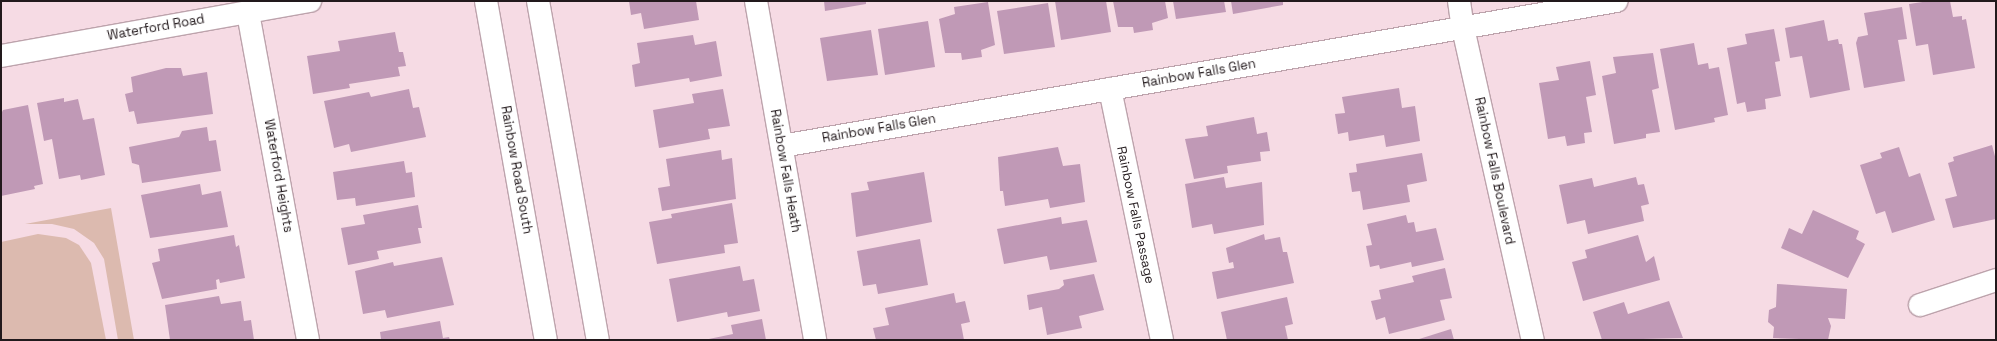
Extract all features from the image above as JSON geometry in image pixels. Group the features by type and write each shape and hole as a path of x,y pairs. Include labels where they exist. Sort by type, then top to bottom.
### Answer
{"street":[{"name":"Waterford Road","path":"1,56 310,1"},
{"name":"Rainbow Road South","path":"486,1 546,340"},
{"path":"538,1 598,340"},
{"name":"Rainbow Falls Heath","path":"756,1 816,340"},
{"name":"Rainbow Falls Boulevard","path":"1459,1 1463,28 1533,340"},
{"name":"Rainbow Falls Glen","path":"782,146 1616,1"},
{"name":"Waterford Heights","path":"248,13 308,340"},
{"name":"Rainbow Falls Passage","path":"1110,89 1162,340"},
{"path":"1920,305 1996,280"}],"shaded area":[{"path":"111,208 134,340 118,340 104,259 94,243 74,229 52,224 25,224"},
{"path":"38,234 66,238 79,245 91,263 106,340 1,340 1,242"}],"building":[{"path":"629,1 696,1 699,20 644,29 641,13 631,15"},
{"path":"824,1 866,1 866,4 825,11"},
{"path":"1055,1 1106,1 1111,32 1061,40"},
{"path":"1113,1 1165,1 1168,18 1152,23 1153,30 1134,33 1133,27 1118,27"},
{"path":"1173,1 1224,1 1226,12 1176,19"},
{"path":"1231,1 1283,1 1283,5 1233,14"},
{"path":"1929,1 1950,1 1953,17 1962,16 1962,20 1966,19 1975,68 1933,75 1928,44 1916,46 1909,4"},
{"path":"988,2 995,45 981,50 982,57 962,60 961,53 945,53 939,19 955,14 954,7"},
{"path":"1048,3 1055,47 1004,54 997,11"},
{"path":"1902,7 1907,39 1898,40 1905,81 1864,88 1856,43 1858,37 1868,35 1864,13"},
{"path":"1824,20 1828,41 1838,39 1839,44 1842,44 1850,90 1810,98 1802,56 1790,58 1785,28"},
{"path":"928,21 935,67 885,75 878,29"},
{"path":"1774,29 1780,61 1775,62 1781,96 1765,99 1766,109 1747,112 1745,102 1737,104 1727,48 1747,44 1745,34"},
{"path":"871,30 878,75 827,81 820,38"},
{"path":"395,32 399,52 403,52 406,66 398,67 400,76 349,84 350,88 313,94 307,56 340,51 338,41"},
{"path":"693,35 695,45 716,41 722,76 690,82 689,78 635,87 632,65 640,63 637,43"},
{"path":"1694,43 1698,65 1708,63 1709,69 1719,67 1728,115 1714,118 1715,122 1675,130 1660,49"},
{"path":"1653,53 1659,88 1652,90 1660,132 1646,134 1646,138 1614,144 1602,76 1616,73 1613,57"},
{"path":"1590,61 1596,95 1586,97 1592,132 1584,133 1585,143 1567,146 1565,136 1548,139 1539,83 1559,80 1556,67"},
{"path":"166,68 181,68 183,76 207,72 213,114 137,124 134,111 129,112 125,94 133,92 131,77"},
{"path":"1399,88 1402,108 1415,106 1420,141 1386,147 1384,135 1349,141 1348,132 1338,134 1335,114 1345,113 1342,97"},
{"path":"409,89 413,108 419,107 426,137 351,152 349,144 334,148 324,101 369,92 371,97"},
{"path":"723,89 730,126 708,129 710,139 659,148 653,110 694,103 692,94"},
{"path":"64,98 64,102 78,99 83,120 94,118 105,175 81,180 80,175 59,179 52,139 44,141 37,103"},
{"path":"28,105 43,184 34,186 35,189 1,196 1,114 3,110"},
{"path":"1254,117 1257,134 1267,132 1270,151 1260,152 1261,161 1227,166 1228,173 1194,179 1185,139 1208,136 1206,126"},
{"path":"207,127 209,141 216,140 221,171 142,183 139,165 132,163 129,147 179,137 182,131"},
{"path":"1992,145 1996,160 1996,219 1953,228 1945,199 1957,196 1948,163 1954,161 1953,157"},
{"path":"1058,147 1063,166 1080,164 1085,202 1050,208 1048,199 1005,206 1003,191 1000,191 998,157"},
{"path":"1899,147 1909,177 1920,173 1935,220 1892,233 1885,211 1876,214 1860,165 1882,158 1880,153"},
{"path":"721,150 722,160 732,158 736,199 662,211 658,188 670,186 666,159"},
{"path":"1422,153 1427,181 1407,185 1410,202 1363,210 1360,191 1352,192 1349,173 1357,172 1356,164"},
{"path":"404,161 406,173 412,172 415,197 356,206 355,198 337,200 333,172"},
{"path":"924,172 932,222 856,237 851,193 869,190 867,182"},
{"path":"1224,177 1226,188 1262,182 1264,225 1214,234 1212,224 1192,228 1185,184"},
{"path":"1636,177 1638,185 1644,184 1649,204 1641,206 1644,221 1588,234 1585,220 1567,224 1559,185 1592,178 1594,187"},
{"path":"200,184 202,195 221,191 228,227 150,238 141,195"},
{"path":"732,203 738,243 724,245 725,253 657,264 649,222 672,218 671,214"},
{"path":"418,205 422,228 418,228 421,243 377,251 379,259 348,265 341,228 365,224 363,215"},
{"path":"1813,210 1859,231 1856,239 1865,244 1848,278 1781,248 1789,228 1802,234"},
{"path":"1406,215 1408,223 1414,222 1416,232 1436,228 1444,260 1412,267 1411,262 1380,269 1379,265 1370,267 1366,246 1372,245 1367,224"},
{"path":"1061,217 1062,224 1087,220 1097,262 1050,270 1047,256 1004,264 997,229"},
{"path":"1264,234 1265,240 1280,237 1283,252 1287,252 1294,283 1217,299 1212,272 1234,268 1233,262 1229,263 1226,248"},
{"path":"234,235 236,247 239,245 245,278 220,283 219,279 216,280 217,289 162,299 152,263 160,261 158,249"},
{"path":"1638,235 1646,262 1654,256 1660,280 1583,301 1572,262 1587,258 1585,250"},
{"path":"920,239 928,285 878,294 876,284 863,286 857,251"},
{"path":"442,257 454,305 387,318 385,310 363,314 355,271 393,262 394,266"},
{"path":"740,266 743,281 754,279 760,311 728,317 727,312 677,322 669,279"},
{"path":"1445,268 1452,298 1440,300 1445,320 1389,334 1385,317 1376,320 1371,301 1381,299 1379,290 1414,282 1412,276"},
{"path":"1094,274 1104,310 1079,316 1082,328 1047,335 1042,307 1029,310 1027,295 1059,289 1064,285 1063,280"},
{"path":"1777,284 1847,289 1845,319 1828,318 1831,326 1828,340 1773,338 1774,327 1768,322 1769,310 1776,307"},
{"path":"954,293 956,303 965,301 970,322 961,324 964,340 876,340 873,328 889,325 885,308"},
{"path":"219,296 221,304 241,301 244,321 251,320 254,340 170,340 165,305"},
{"path":"1287,297 1293,324 1285,326 1288,340 1227,340 1221,312"},
{"path":"1669,301 1683,338 1602,340 1593,312 1624,302 1628,314"},
{"path":"762,319 766,340 704,340 733,334 731,325"},
{"path":"440,321 443,338 449,337 450,340 378,340 381,339 380,332"},
{"path":"1451,329 1454,340 1416,340"}]}
